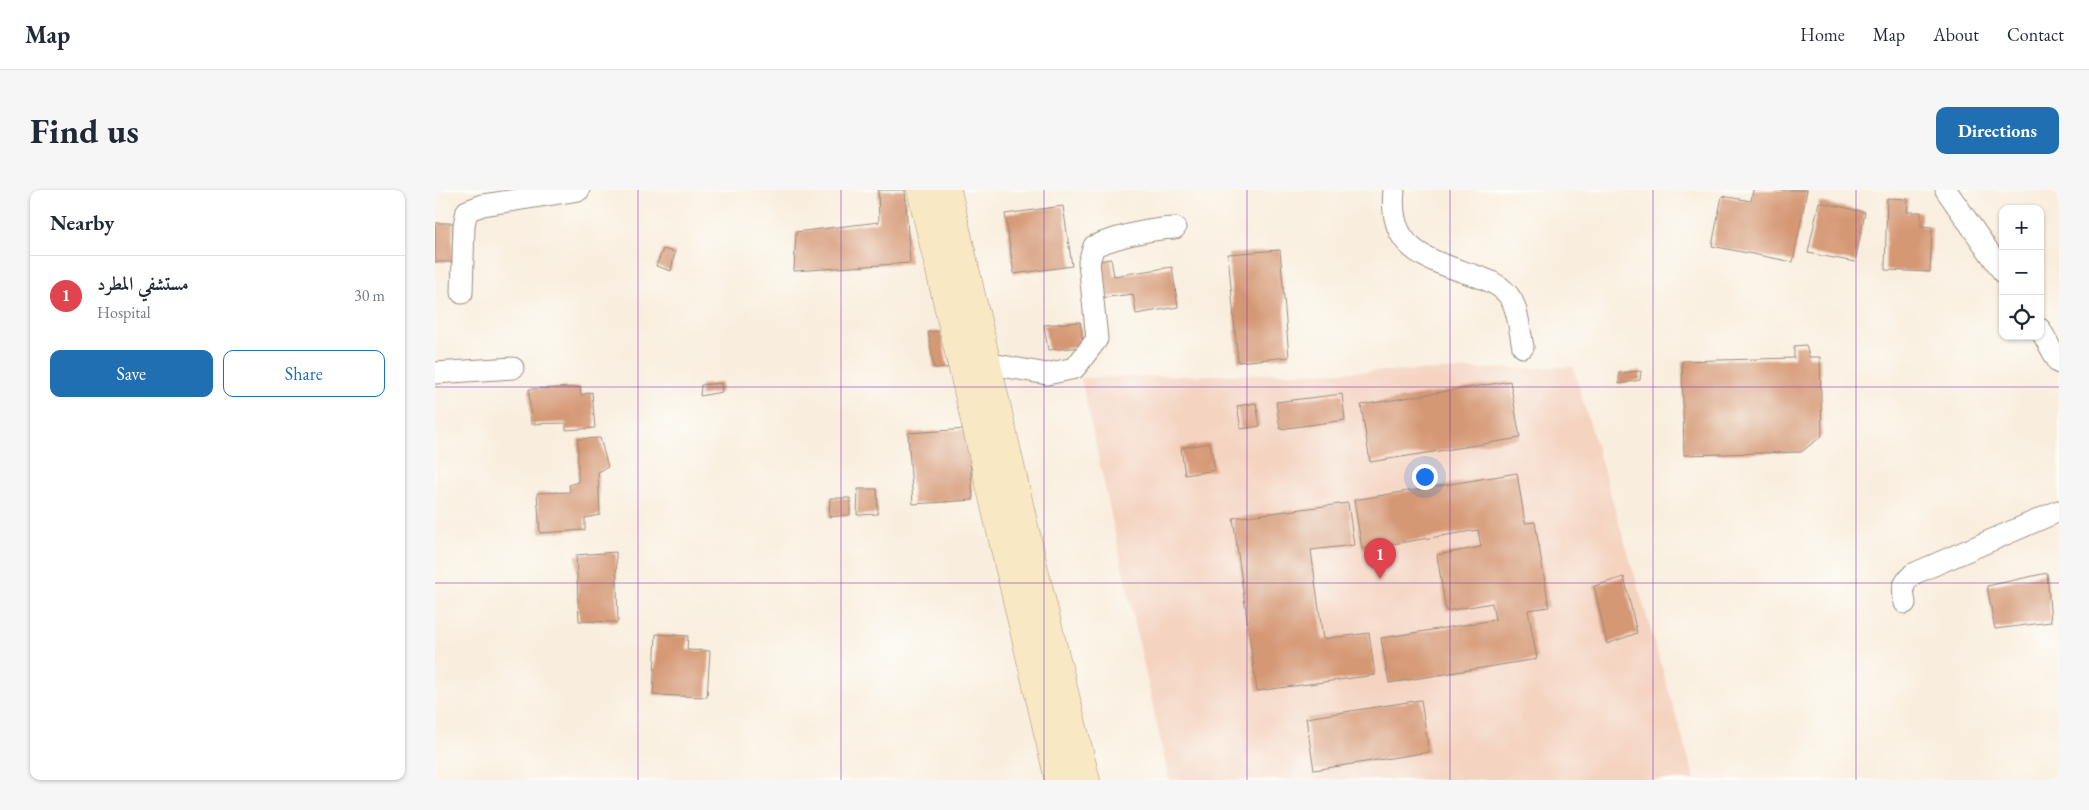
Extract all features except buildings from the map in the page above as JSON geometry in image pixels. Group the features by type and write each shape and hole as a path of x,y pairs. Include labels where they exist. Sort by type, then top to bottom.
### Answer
{"main road":[{"path":"921,190 1046,668 1086,780"},
{"path":"947,190 986,363 1046,668 1059,780"}],"street":[{"path":"462,293 467,211 483,205 579,190"},
{"path":"1394,190 1396,221 1403,240 1422,255 1487,279 1501,288 1511,299 1523,347"},
{"path":"1946,190 1999,266"},
{"path":"986,363 1047,374 1075,368 1097,339 1089,262 1094,246 1117,237 1144,231 1175,228"},
{"path":"2044,336 2059,363"},
{"path":"435,373 513,368"},
{"path":"1905,603 1902,589 1905,582 1913,574 2059,511"}],"shaded area":[{"path":"1573,367 1695,780 1169,780 1081,378"}],"place":[{"name":"مستشفي المطرد","path":"1380,579"}]}
